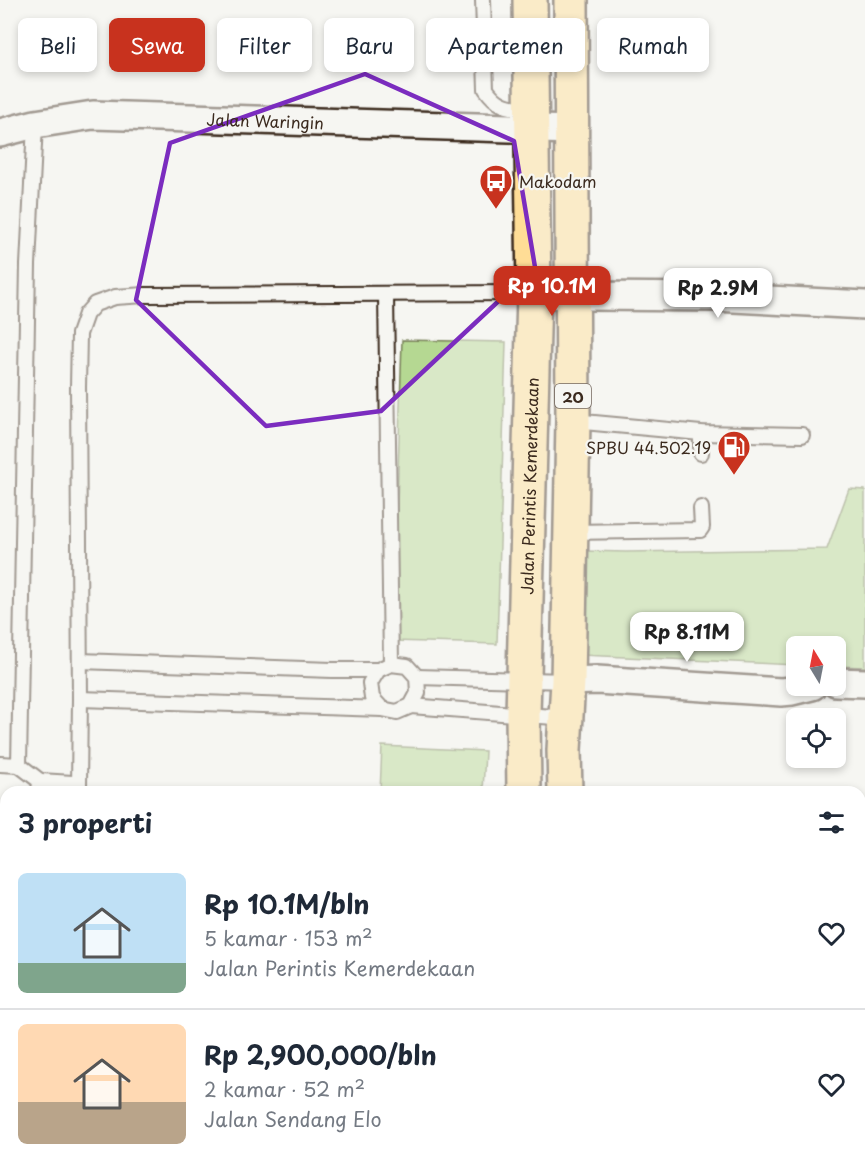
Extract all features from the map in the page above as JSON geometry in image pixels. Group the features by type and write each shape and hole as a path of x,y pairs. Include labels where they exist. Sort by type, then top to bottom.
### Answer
{"highway":[{"name":"Jalan Perintis Kemerdekaan","path":"524,786 523,715 534,293 530,0"},
{"name":"20","path":"565,786 573,421 571,0"}],"street":[{"name":"Jalan Waringin","path":"0,133 35,124 100,115 531,120"},
{"path":"531,120 572,130"},
{"path":"534,293 714,297 865,305"},
{"path":"568,681 597,680 786,692"},
{"path":"846,682 865,683"}],"lane":[{"path":"483,0 486,89 494,100 531,120"},
{"path":"35,124 28,276 19,765 39,786"},
{"path":"80,786 79,334 86,314 95,304 115,297 145,295 534,293"},
{"path":"386,294 392,664"},
{"path":"573,421 701,433 802,435"},
{"path":"701,433 701,453"},
{"path":"571,532 700,530 702,508"},
{"path":"80,661 321,670 378,670 392,664 407,666 417,677 418,693 411,706"},
{"path":"378,670 370,683 372,698 382,709"},
{"path":"417,677 568,681"},
{"path":"80,699 382,709 398,712 411,706 567,718"},
{"path":"0,765 19,765"},
{"path":"48,786 73,783 76,786"}],"highlighted area":[{"path":"365,74 514,141 535,267 381,411 266,426 136,300 170,143"}],"green space":[{"path":"402,340 506,342 497,644 393,641"},
{"path":"849,489 865,490 865,667 846,666 846,636 786,636 786,665 582,655 585,551 827,549"},
{"path":"382,746 485,751 483,786 380,786"}],"place":[{"name":"Makodam","path":"496,210"},
{"name":"SPBU 44.502.19","path":"734,476"}]}
